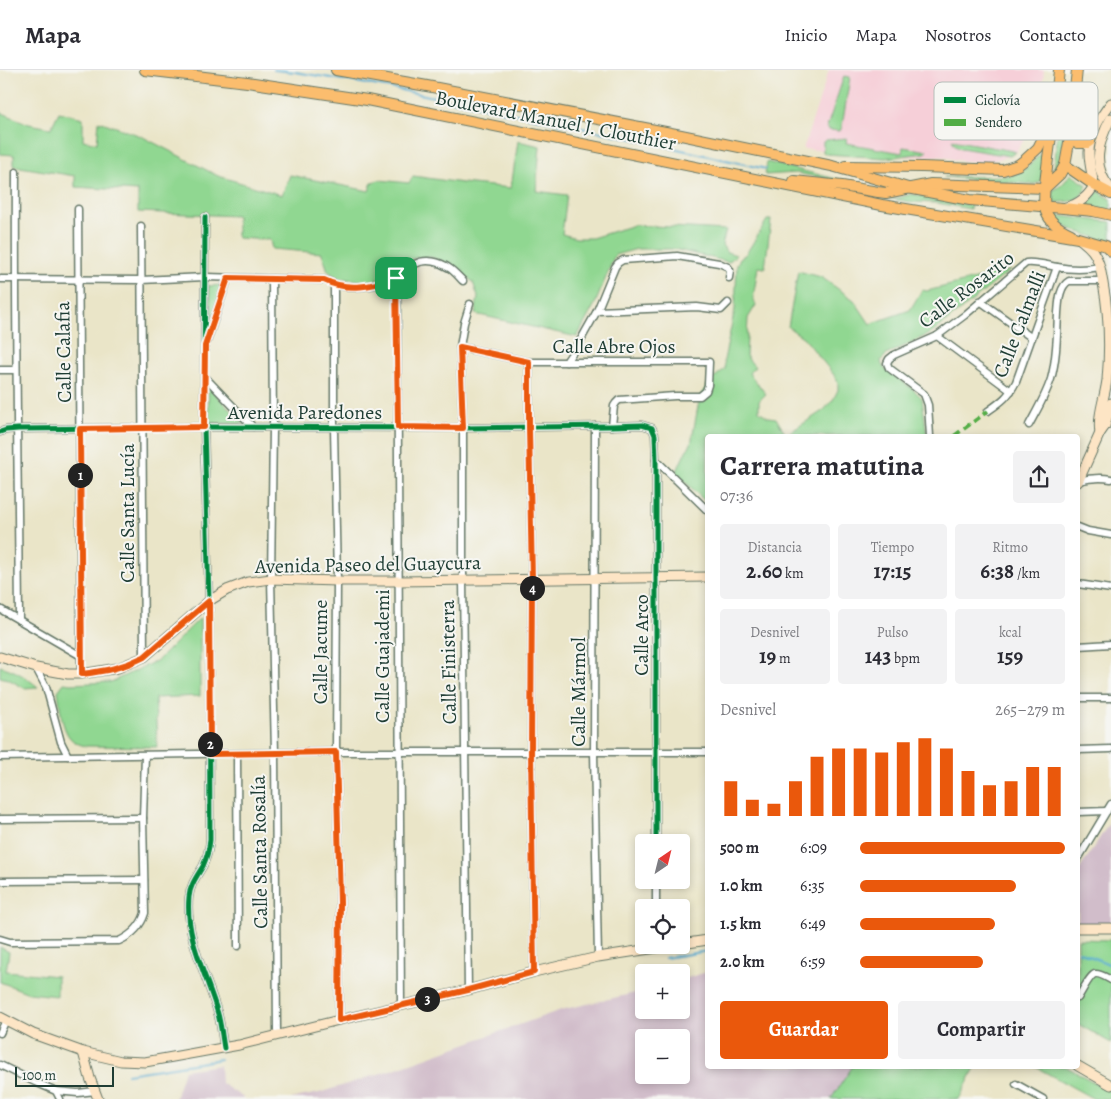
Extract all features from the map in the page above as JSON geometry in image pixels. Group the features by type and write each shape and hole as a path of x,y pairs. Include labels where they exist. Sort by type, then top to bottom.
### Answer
{"main road":[{"name":"Boulevard Manuel J. Clouthier","path":"145,70 247,82 367,100 899,208 1078,238 1109,248"},
{"name":"Boulevard Manuel J. Clouthier","path":"336,70 376,74 681,135 832,166 908,188 970,200 1064,208 1111,215"},
{"path":"832,166 1003,170 1018,165 1026,159 1038,148 1043,140"},
{"path":"1044,206 1044,188 1051,140"},
{"path":"1044,188 1060,174 1065,165 1069,140"},
{"path":"1074,140 1078,143 1090,141"},
{"path":"1065,165 1111,194"},
{"name":"Boulevard Manuel J. Clouthier","path":"781,183 798,180 878,192 931,184 1044,188"},
{"name":"Boulevard Manuel J. Clouthier","path":"1044,206 1046,213 1057,226 1078,238"}],"street":[{"path":"1098,121 1111,103"},
{"path":"1111,118 1100,144 1099,162 1103,178 1111,189"},
{"path":"1064,208 1075,205 1082,200 1094,185 1089,154 1090,141"},
{"path":"16,172 15,280 19,620"},
{"name":"Calle Calafia","path":"78,209 82,674"},
{"path":"204,217 204,427 209,601 210,848 202,868 194,878 189,894 188,915 192,939 218,1014 224,1048"},
{"name":"Calle Santa Lucía","path":"141,226 144,657"},
{"path":"1078,238 1094,253 1100,267 1106,302 1109,330 1104,428"},
{"path":"566,362 580,343 598,311 615,268 623,260 677,256 719,263 728,266 730,270 729,278"},
{"path":"0,279 141,280 228,278 324,280 334,285 364,287 396,278 416,263 431,261 450,268 463,281"},
{"name":"Calle Rosarito","path":"930,434 928,405 924,394 892,370 887,363 889,359 936,336 965,315 1026,263 1034,262 1084,270 1100,267"},
{"name":"Calle Calmalli","path":"988,411 1003,401 1016,382 1057,267"},
{"path":"205,346 228,278"},
{"name":"Calle Guajademi","path":"396,278 401,1005"},
{"name":"Calle Santa Rosalía","path":"272,279 271,579 277,1034"},
{"path":"1029,425 1051,378 1059,300 1064,284 1068,281 1102,281"},
{"name":"Calle Jacume","path":"334,285 337,581 336,752 340,902 339,1020"},
{"path":"980,301 1032,338"},
{"path":"598,311 697,307 721,310 728,303"},
{"name":"Calle Finisterra","path":"468,990 463,428 460,347 464,323 470,304"},
{"path":"936,336 1011,391"},
{"name":"Calle Abre Ojos","path":"460,347 529,362 709,362 708,385 706,391 700,396 619,400 614,406 612,426"},
{"path":"529,362 534,972"},
{"path":"0,370 16,370"},
{"path":"205,377 252,428"},
{"path":"1080,477 1104,428 1111,403"},
{"name":"Avenida Paredones","path":"0,432 18,429 204,427 463,428 642,425 652,428"},
{"name":"Calle Mármol","path":"595,426 594,752 598,957"},
{"name":"Calle Arco","path":"652,428 655,436 656,460 656,834"},
{"path":"656,460 705,508"},
{"path":"1080,481 1099,477 1111,479"},
{"path":"1080,528 1111,535"},
{"name":"Avenida Paseo del Guaycura","path":"0,657 50,671 82,674 118,668 144,657 209,601 227,590 248,582 271,579 398,581 705,577"},
{"path":"1080,584 1111,589"},
{"path":"0,609 81,656"},
{"path":"1080,646 1111,644"},
{"path":"36,668 46,687 68,756"},
{"path":"1080,698 1111,698"},
{"path":"1080,750 1111,749"},
{"path":"0,757 336,752 705,752"},
{"path":"237,754 238,946"},
{"path":"0,939 10,942 119,941 135,930 143,920 145,913 143,818 145,755"},
{"path":"1080,856 1111,804"},
{"path":"1080,812 1107,811"},
{"path":"0,820 143,818"},
{"path":"0,880 144,880"},
{"path":"1080,928 1111,928"},
{"path":"690,943 705,940"},
{"path":"0,1033 3,1018 33,1034 83,1052 122,1061 145,1062 224,1048 468,990 534,972 635,950"},
{"path":"1080,995 1091,976 1095,974 1111,980"},
{"path":"0,1065 56,1091 96,1095 83,1052"},
{"path":"1080,1067 1111,1084"},
{"path":"1016,1084 1042,1099"},
{"path":"56,1091 60,1099"}],"shaded area":[{"path":"829,70 1044,70 1043,82 934,82 934,140 1024,140 1016,152 1010,156 987,162 963,161 938,156 910,157 803,149"},
{"path":"1111,820 1111,924 1080,924 1080,869"},
{"path":"705,973 705,1069 854,1069 833,1099 290,1099 319,1093 394,1069 561,1010 635,993 635,1019 690,1019 690,977"},
{"path":"220,1065 221,1083 245,1099 175,1099 184,1070"}],"green space":[{"path":"844,76 850,77 842,127 840,131 829,130 827,127"},
{"path":"0,112 29,124 51,128 59,112 83,118 83,140 97,143 99,121 141,136 218,176 282,195 290,175 369,191 372,182 379,180 409,183 413,176 511,188 518,141 540,146 536,191 567,195 562,234 576,238 592,238 634,225 726,230 722,245 727,252 736,255 729,262 674,249 637,249 615,255 595,304 577,337 475,314 478,297 473,282 452,265 431,257 414,258 377,280 362,281 338,278 328,271 322,253 272,249 270,240 237,238 237,216 138,212 138,191 75,187 75,176 14,166 14,155 0,154"},
{"path":"847,138 846,143 902,153 903,147 928,151 885,158 826,154 823,152 823,142 825,140"},
{"path":"952,140 1016,152 1010,156 961,148 955,145"},
{"path":"1057,140 1062,140 1059,165 1056,170 1054,169"},
{"path":"1040,154 1045,157 1041,180 1038,183 944,177 1010,176 1027,168"},
{"path":"767,162 865,186 796,173 765,175"},
{"path":"1070,174 1087,185 1084,191 1073,200 1051,202 1053,190 1063,184"},
{"path":"1098,191 1111,199 1111,207 1108,210 1085,207"},
{"path":"911,194 971,205 970,209 937,203 886,198 899,198"},
{"path":"1052,215 1111,222 1111,243 1071,229 1063,225"},
{"path":"767,220 771,220 765,268 758,267 753,299 756,305 748,318 746,356 755,367 749,373 766,394 759,401 759,411 768,417 776,418 785,434 705,434 705,501 676,473 691,444 700,396 711,380 725,369 724,360 735,309 737,265 740,258 746,254"},
{"path":"1011,270 933,332 888,354 881,361 885,369 922,398 927,434 788,434 824,410 833,400 838,390 838,383 834,375 804,338 788,327 798,271 821,277 854,300 870,324 910,310 922,290 927,291"},
{"path":"223,285 208,330 208,286"},
{"path":"208,386 244,424 209,423"},
{"path":"200,618 200,696 155,698 157,747 86,746 78,744 71,739 63,723 59,703 58,691 64,683 111,682 135,671 158,660"},
{"path":"0,666 20,674 38,687 24,688 8,679 0,677"},
{"path":"1080,939 1111,940 1111,1043 1080,1025"},
{"path":"0,947 9,952 6,971 57,976 57,996 29,993 0,982"},
{"path":"851,1069 974,1069 959,1099 831,1099"},
{"path":"1039,1069 1070,1069 1111,1092 1111,1099 1094,1099"}],"waterway":[{"path":"274,70 391,88 766,169"},
{"path":"665,958 705,951"},
{"path":"1080,952 1111,965"},
{"path":"127,1074 220,1059"}],"marked path":[{"path":"957,434 988,411"}],"cycle path":[{"path":"205,217 204,427 209,601 210,840 203,866 191,888 189,912 190,928 218,1014 224,1048"},
{"path":"0,432 18,429 204,427 463,428 642,425 652,428 655,435 656,460 656,834"}],"route":[{"path":"228,278 324,280 334,285 364,287 396,278 398,427 463,428 460,347 529,362 534,972 468,990 339,1020 340,902 336,752 210,754 209,601 144,657 118,668 82,674 80,429 204,427 205,346 228,278"}]}
